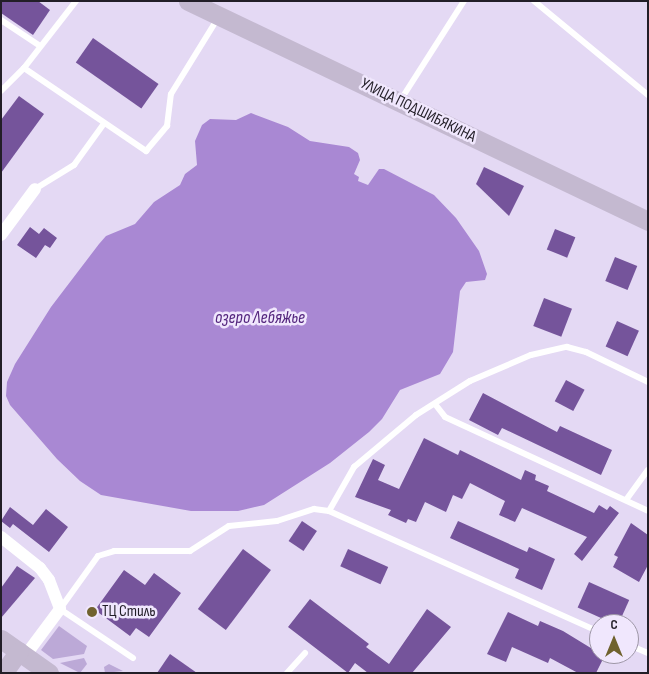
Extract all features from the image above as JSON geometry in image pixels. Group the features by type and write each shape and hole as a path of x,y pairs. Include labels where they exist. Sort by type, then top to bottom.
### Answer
{"main road":[{"name":"УЛИЦА ПОДШИБЯКИНА","path":"188,1 648,221"},
{"path":"1,639 48,673"},
{"path":"3,673 22,654"}],"street":[{"path":"1,235 36,189"},
{"path":"1,537 40,568 49,580 60,609 22,654"}],"lane":[{"path":"1,91 24,68 76,1"},
{"path":"399,102 464,1"},
{"path":"534,1 648,95"},
{"path":"24,68 141,150 150,150 171,116 172,94 220,16"},
{"path":"1,20 40,46"},
{"path":"36,189 74,165 103,124"},
{"path":"329,511 354,467 416,415 470,381 553,348 567,347 586,352 648,382"},
{"path":"435,404 445,417 648,511"},
{"path":"626,500 648,470"},
{"path":"133,658 60,609 103,552 190,551 229,526 277,521 314,509 329,511 589,628"},
{"path":"287,673 305,654"}],"shaded area":[{"path":"59,626 87,646 84,654 53,659 41,650"},
{"path":"84,658 87,664 80,673 60,663"},
{"path":"109,664 123,671 105,673 104,667"}],"water":[{"name":"озеро Лебяжье","path":"251,113 288,127 310,141 349,147 358,153 360,160 354,174 359,177 358,181 368,185 379,169 384,169 434,195 456,218 479,251 487,274 485,280 466,282 460,291 453,352 440,374 400,390 382,419 369,432 330,463 264,505 238,511 191,511 101,495 80,481 57,459 10,405 6,396 7,382 15,364 51,307 106,236 135,224 154,202 180,185 185,174 197,165 195,141 202,125 210,119 236,120"}],"building":[{"path":"1,1 38,1 50,10 33,35 1,13"},
{"path":"93,38 159,84 141,108 76,63"},
{"path":"19,96 44,114 1,173 1,120"},
{"path":"484,167 524,186 509,216 476,184"},
{"path":"30,227 39,234 44,228 57,238 50,248 45,245 36,258 17,245"},
{"path":"555,229 575,237 567,258 547,249"},
{"path":"615,257 637,266 628,290 605,281"},
{"path":"544,298 572,309 561,337 533,326"},
{"path":"617,321 639,331 628,356 606,347"},
{"path":"566,380 585,390 573,411 555,401"},
{"path":"483,393 557,432 560,426 612,450 601,475 502,428 498,435 469,420"},
{"path":"424,438 458,455 460,450 521,480 525,470 536,475 535,480 549,486 547,491 594,513 599,505 607,510 610,506 619,513 582,561 574,554 587,537 522,508 515,522 499,515 505,501 470,483 462,499 453,495 446,512 425,502 416,522 408,519 406,523 388,515 391,510 355,497 373,459 385,465 378,480 399,489"},
{"path":"10,507 33,525 46,509 68,527 49,552 13,524 10,528 1,521"},
{"path":"302,521 317,531 304,551 289,541"},
{"path":"458,521 527,552 529,547 555,559 542,590 515,578 519,569 450,538"},
{"path":"631,523 648,535 648,565 639,582 613,567 618,557 614,555"},
{"path":"243,549 271,570 226,630 198,609"},
{"path":"348,549 388,567 380,584 340,566"},
{"path":"17,566 35,578 1,618 1,588"},
{"path":"124,570 145,585 154,573 181,593 149,637 136,628 130,636 95,610"},
{"path":"589,582 629,600 623,614 592,614 578,608"},
{"path":"310,599 369,644 366,647 389,664 427,609 451,627 412,673 368,673 355,663 348,673 288,627"},
{"path":"508,612 538,626 540,621 563,631 589,647 589,664 600,664 596,673 578,673 550,658 548,663 512,647 506,662 487,654"},
{"path":"170,654 197,673 157,673"}],"place":[{"name":"ТЦ Стиль","path":"92,612"}]}
